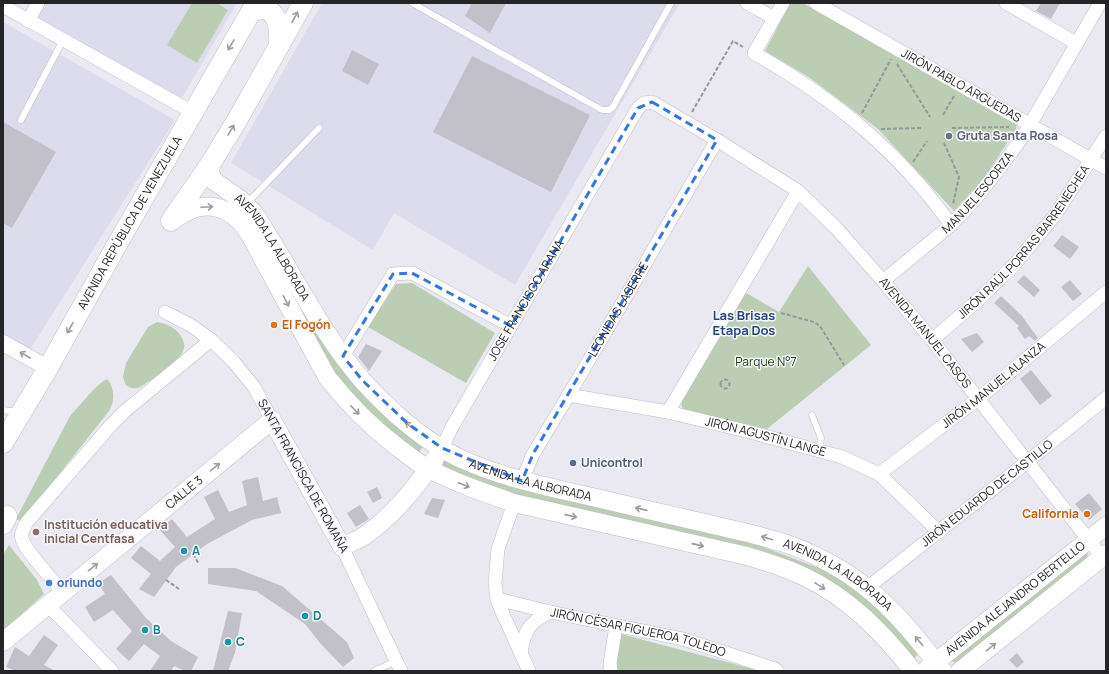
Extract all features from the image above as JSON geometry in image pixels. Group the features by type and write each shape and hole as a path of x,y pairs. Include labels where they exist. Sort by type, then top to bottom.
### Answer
{"main road":[{"path":"171,221 211,163 236,122 303,3"},
{"path":"263,7 274,14 277,19 279,27 279,46"},
{"name":"AVENIDA REPÚBLICA DE VENEZUELA","path":"3,443 12,411 48,368 192,112 263,7"},
{"name":"AVENIDA LA ALBORADA","path":"211,163 210,174 214,181 244,203 260,222 343,356 362,380 407,423 442,448 472,463 522,481 752,534 786,544 817,557 867,588 891,610 911,631 934,668"},
{"name":"AVENIDA LA ALBORADA","path":"171,221 194,209 207,206 223,209 239,221 250,236 327,377 343,398 369,424 410,457 428,469 480,492 514,503 747,556 774,564 805,577 835,595 857,611 886,638 913,671"},
{"name":"SANTA FRANCISCA DE ROMAÑA","path":"272,420 342,547"},
{"name":"CALLE 3","path":"3,642 272,420"},
{"name":"JOSE FRANCISCO ARANA","path":"342,547 364,536 397,508 413,490 442,448"},
{"name":"AVENIDA ALEJANDRO BERTELLO","path":"934,668 1106,526"},
{"name":"AVENIDA ALEJANDRO BERTELLO","path":"960,671 1104,556"}],"street":[{"path":"28,21 38,3"},
{"path":"747,3 774,18"},
{"path":"783,3 754,54 791,74 826,98 859,124 890,152 918,183 952,225"},
{"name":"JIRÓN PABLO ARGUEDAS","path":"816,3 1106,168"},
{"path":"1006,3 1076,43"},
{"name":"MANUEL ESCORZA","path":"883,281 952,225 999,169 1024,135 1029,123 1100,3"},
{"path":"6,5 28,21 192,112"},
{"name":"JOSE FRANCISCO ARANA","path":"442,448 452,427 638,108 644,103 652,102 687,121 717,140"},
{"name":"JIRÓN RAÚL PORRAS BARRENECHEA","path":"932,340 976,302 1016,264 1055,215 1106,136"},
{"name":"AVENIDA MANUEL CASOS","path":"717,140 798,191 837,229 932,340 1027,462 1104,556"},
{"name":"LEONIDAS LASERRE","path":"522,481 532,454 568,396 717,140"},
{"path":"668,412 798,191"},
{"path":"343,356 393,274 412,273 511,326"},
{"name":"JIRÓN MANUEL ALANZA","path":"879,474 978,399 1106,292"},
{"name":"SANTA FRANCISCA DE ROMAÑA","path":"165,312 192,326 211,340 233,361 254,387 272,420"},
{"path":"63,592 27,549 22,539 22,531 27,522 111,425 125,411 211,340"},
{"path":"3,343 48,368"},
{"name":"JIRÓN AGUSTÍN LANGE","path":"568,396 668,412 754,433 842,457 879,474 938,532"},
{"name":"JIRÓN EDUARDO DE CASTILLO","path":"867,588 1106,398"},
{"path":"514,503 498,550 495,583 497,599 502,612 529,671"},
{"name":"SANTA FRANCISCA DE ROMAÑA","path":"342,547 399,666"},
{"name":"JIRÓN CÉSAR FIGUEROA TOLEDO","path":"497,599 550,612 682,639 775,670"},
{"path":"48,605 112,671"},
{"path":"521,652 523,639 529,628 538,618 550,612"},
{"path":"611,671 610,663 616,626"}],"lane":[{"path":"412,3 602,110 609,110 613,107 671,3"},
{"path":"21,120 63,40"},
{"path":"244,203 254,196 318,128"},
{"path":"812,415 821,438 819,450"},
{"path":"374,671 399,666"}],"path":[{"path":"687,121 733,41"},
{"path":"862,113 892,56 930,117"},
{"path":"943,115 956,93"},
{"path":"952,128 1012,127"},
{"path":"880,129 922,128"},
{"path":"913,162 927,141"},
{"path":"944,143 959,177 953,207"},
{"path":"780,313 814,322 820,326 844,365"},
{"path":"726,379 729,381 729,386 724,388 721,382 726,379"},
{"path":"192,554 199,564"},
{"path":"166,580 179,589"}],"highlighted area":[{"path":"652,102 717,140 533,454 522,481 442,448 407,423 362,380 343,356 393,274 412,273 511,326 638,108"}],"shaded area":[{"path":"45,3 237,3 182,98 36,17"},
{"path":"322,3 680,3 515,285 394,213 373,250 231,163"},
{"path":"3,22 175,120 26,356 3,341"}],"green space":[{"path":"192,3 217,3 228,10 197,63 167,45"},
{"path":"790,3 803,3 1017,124 1016,129 985,177 954,211 878,129 810,78 765,51"},
{"path":"262,237 316,326 424,445 419,452 409,451 329,372"},
{"name":"Parque N°7","path":"808,266 871,345 767,429 687,413 683,410 681,402 746,293 779,312"},
{"path":"412,283 495,333 466,383 368,327 396,284"},
{"path":"157,322 170,326 179,333 184,344 184,348 173,364 142,386 138,388 131,388 125,384 123,377 126,363 148,327"},
{"path":"107,379 113,391 113,399 109,411 23,520 21,521 16,519 70,416 93,390"},
{"path":"450,451 737,537 837,575 902,629 919,653 914,659 818,577 523,500 440,466"},
{"path":"9,545 37,580 44,594 3,631 3,555"},
{"path":"1084,551 1088,554 1086,561 960,663 953,662 950,658"},
{"path":"621,634 753,669 754,671 617,671 615,665"}],"building":[{"path":"472,3 506,3 490,33 465,16"},
{"path":"1041,3 1060,3 1051,19 1036,11"},
{"path":"352,50 379,64 368,85 342,71"},
{"path":"472,56 590,115 551,192 433,132"},
{"path":"3,122 56,152 12,228 3,223"},
{"path":"1062,235 1079,247 1070,259 1053,246"},
{"path":"1024,275 1040,290 1034,297 1017,282"},
{"path":"1070,280 1082,294 1073,301 1061,287"},
{"path":"1001,296 1022,316 1038,338 1035,341 1029,336 1025,339 1017,328 1019,326 994,303"},
{"path":"977,333 984,342 972,352 961,339"},
{"path":"366,344 382,351 369,371 358,357"},
{"path":"1031,370 1052,396 1040,405 1020,379"},
{"name":"A","path":"258,477 263,501 277,497 281,513 252,520 207,544 176,567 154,597 139,589 151,574 131,558 141,546 160,561 175,547 159,529 172,519 187,537 215,519 204,497 218,490 229,512 247,505 242,481"},
{"path":"377,487 382,498 373,503 367,492"},
{"path":"1089,493 1102,509 1089,520 1075,504"},
{"path":"432,498 445,500 438,518 424,514"},
{"path":"360,505 369,519 356,527 347,513"},
{"name":"D","path":"208,568 235,568 282,586 347,642 354,658 343,667 320,643 305,624 256,591 208,584"},
{"name":"B","path":"111,575 146,618 171,641 198,657 191,671 186,671 174,666 171,671 150,671 160,656 144,644 129,661 116,649 132,631 113,610 94,622 85,607 105,594 98,583"},
{"name":"C","path":"228,611 242,613 235,653 228,671 213,671"},
{"path":"44,635 58,645 44,665 55,671 16,671 6,667 15,647 29,656"},
{"path":"1017,653 1024,662 1017,668 1009,660"}],"place":[{"name":"Gruta Santa Rosa","path":"949,136"},
{"name":"El Fogón","path":"274,325"},
{"name":"Unicontrol","path":"573,463"},
{"name":"California","path":"1087,514"},
{"name":"Institución educativa inicial Centfasa","path":"36,532"},
{"name":"A","path":"184,551"},
{"name":"oriundo","path":"49,583"},
{"name":"D","path":"305,616"},
{"name":"B","path":"145,630"},
{"name":"C","path":"228,642"}],"district":[{"name":"Las Brisas Etapa Dos","path":"744,322"}]}
